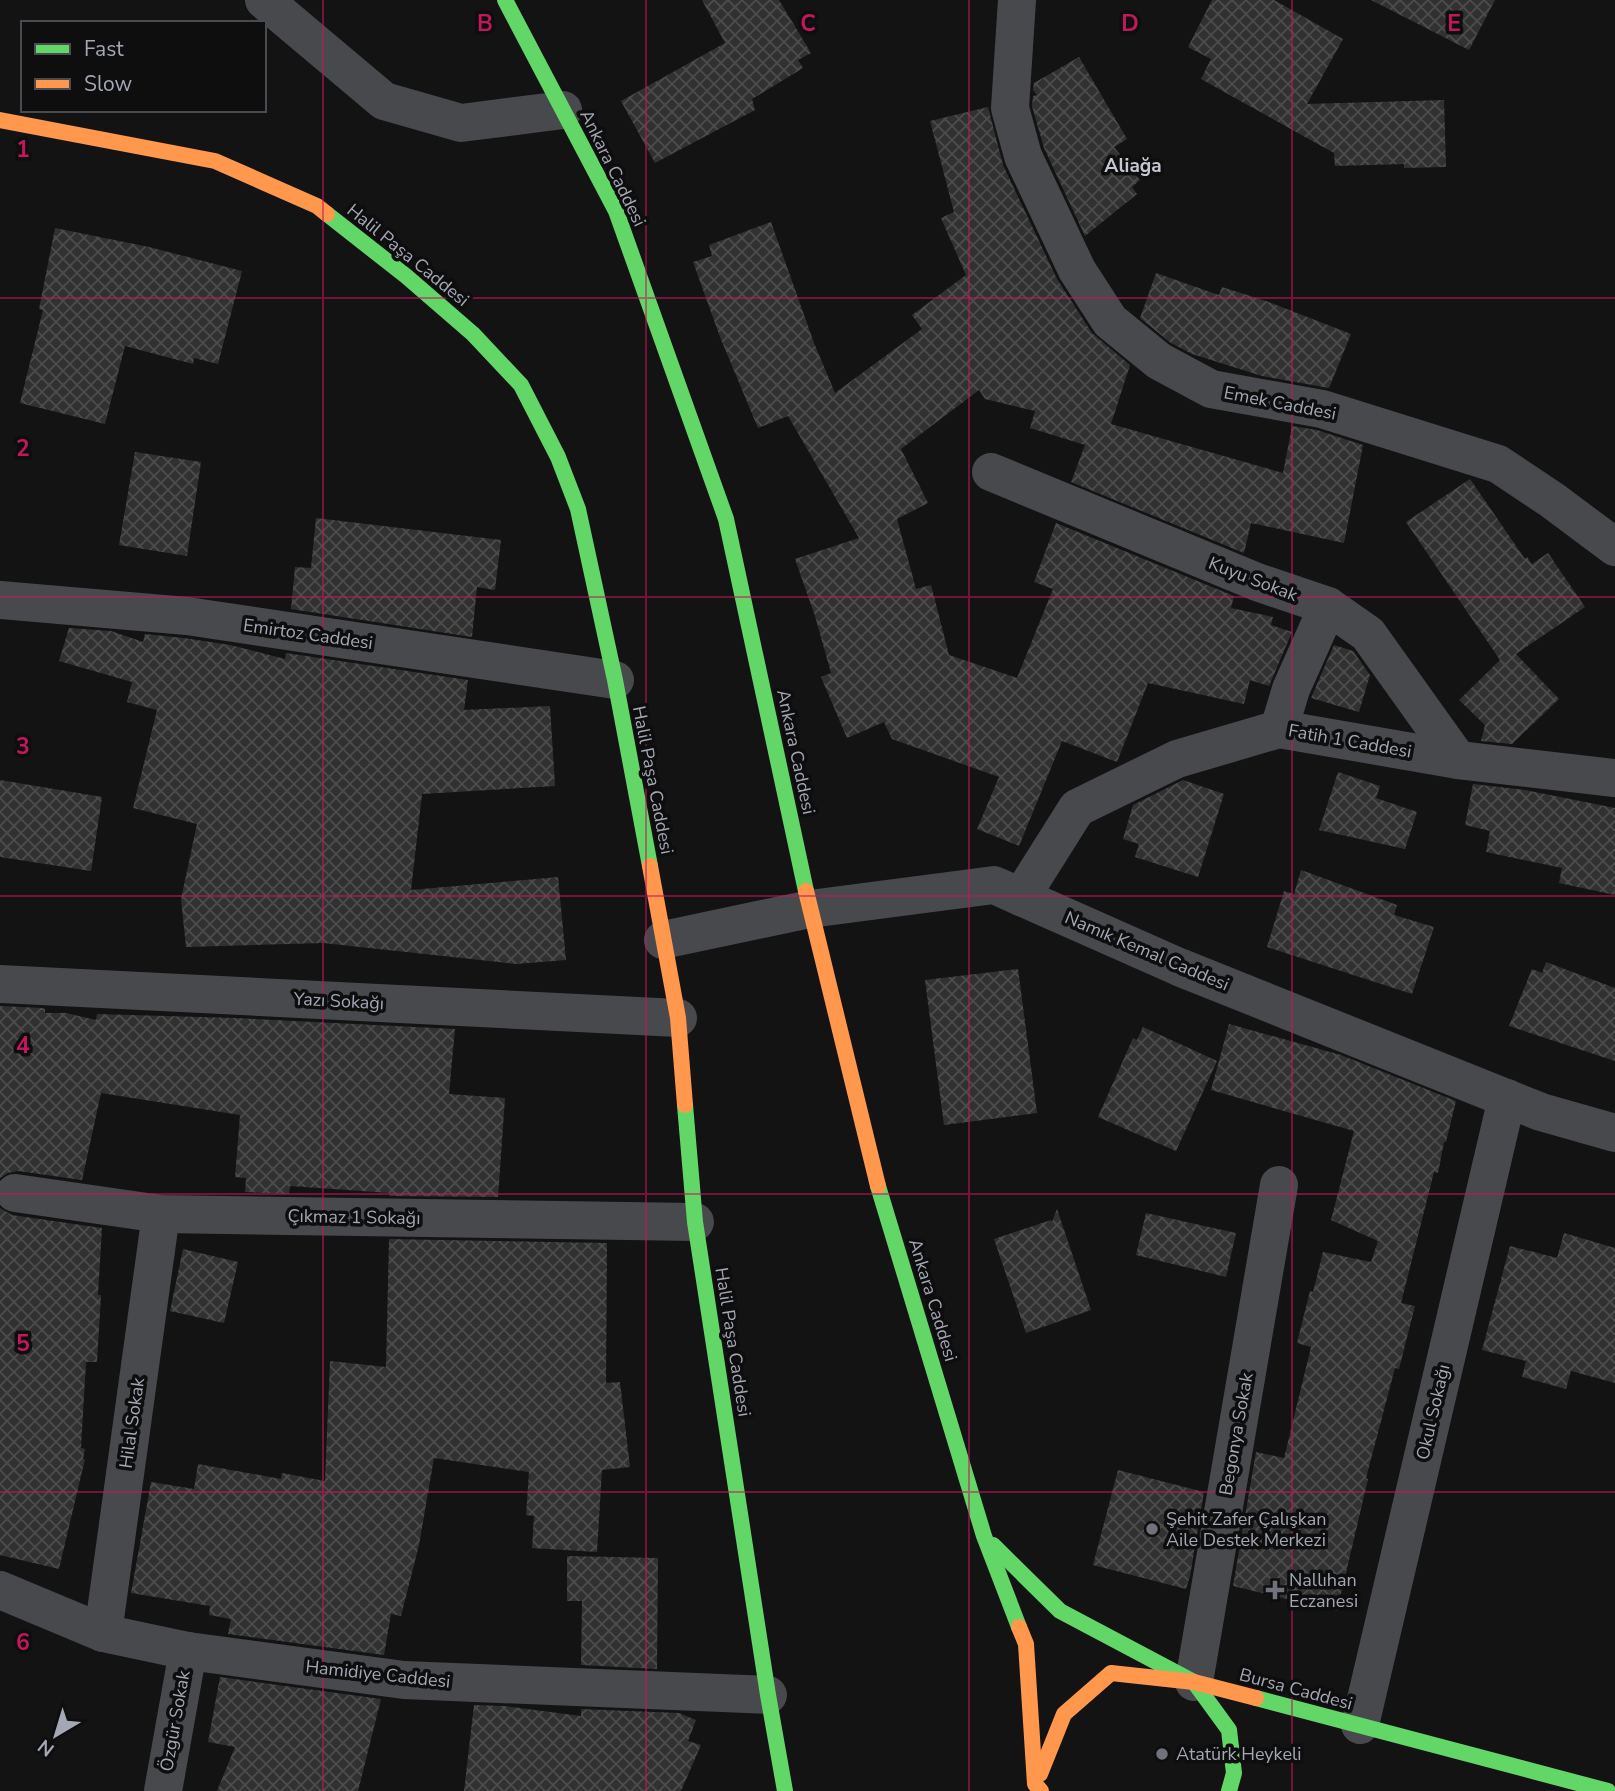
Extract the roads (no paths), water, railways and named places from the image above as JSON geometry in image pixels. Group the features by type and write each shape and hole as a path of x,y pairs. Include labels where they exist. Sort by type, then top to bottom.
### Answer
{"street":[{"path":"264,0 384,101 461,122 563,110"},
{"name":"Ankara Caddesi","path":"505,0 616,211 726,519 810,909 872,1168 984,1536 1026,1644 1037,1788"},
{"name":"Emek Caddesi","path":"1017,0 1010,108 1023,156 1077,270 1110,321 1159,361 1211,389 1322,409 1498,464 1615,547"},
{"name":"Halil Paşa Caddesi","path":"0,120 215,161 317,206 406,276 473,334 521,385 558,457 578,509 615,680 678,1018 695,1222 785,1791"},
{"name":"Kuyu Sokak","path":"991,472 1257,582 1328,606 1368,634 1458,760"},
{"name":"Emirtoz Caddesi","path":"0,600 187,616 615,680"},
{"path":"1279,729 1292,689 1328,606"},
{"name":"Fatih 1 Caddesi","path":"1021,897 1077,808 1177,759 1279,729 1458,760 1615,778"},
{"name":"Namık Kemal Caddesi","path":"663,940 810,909 994,885 1179,967 1541,1112 1615,1133"},
{"name":"Yazı Sokağı","path":"0,984 678,1018"},
{"name":"Okul Sokağı","path":"1360,1725 1507,1098"},
{"name":"Begonya Sokak","path":"1194,1682 1279,1185"},
{"name":"Çıkmaz 1 Sokağı","path":"15,1192 161,1214 695,1222"},
{"name":"Hilal Sokak","path":"103,1633 161,1214"},
{"name":"Ankara Caddesi","path":"984,1536 1060,1611 1194,1682 1229,1730 1234,1773 1229,1791"},
{"name":"Hamidiye Caddesi","path":"0,1590 103,1633 188,1651 404,1680 768,1695"},
{"name":"Özgür Sokak","path":"163,1791 188,1651"},
{"name":"Bursa Caddesi","path":"1037,1788 1064,1714 1111,1673 1194,1682 1608,1791"}],"place":[{"name":"Şehit Zafer Çalışkan Aile Destek Merkezi","path":"1152,1529"},
{"name":"Nallıhan Eczanesi","path":"1275,1590"},
{"name":"Atatürk Heykeli","path":"1162,1754"}],"district":[{"name":"Aliağa","path":"1133,166"}]}
